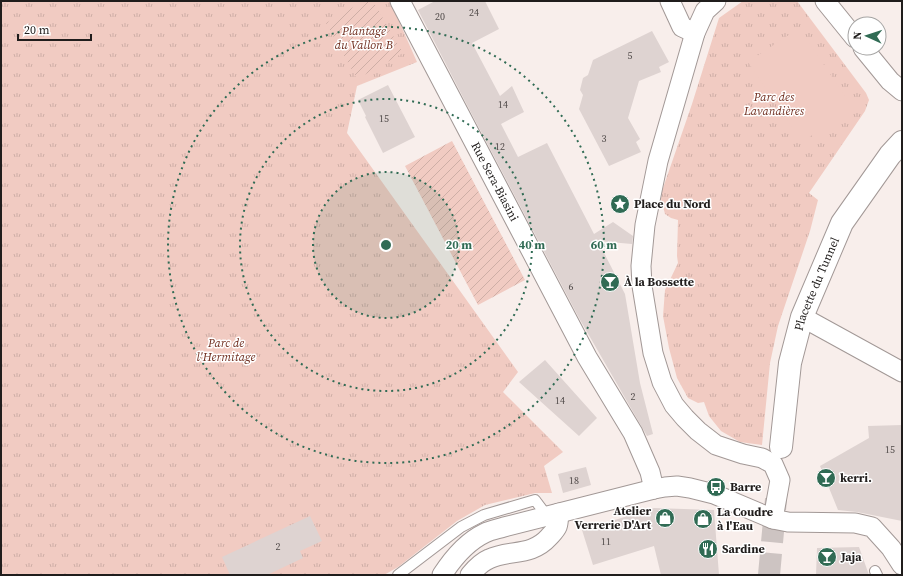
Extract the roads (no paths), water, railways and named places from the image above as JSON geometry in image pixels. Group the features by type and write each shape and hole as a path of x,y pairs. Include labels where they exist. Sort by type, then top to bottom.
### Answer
{"main road":[{"name":"Placette du Tunnel","path":"781,447 790,363 802,317 842,223 890,155 902,142"}],"street":[{"name":"Rue Sera-Biasini","path":"400,1 587,357 633,433 650,472 654,490"},
{"path":"670,1 682,27 695,33"},
{"path":"716,1 705,11 695,33 658,161 649,203 643,245 641,266 642,286 653,353 662,382 674,405 698,431 716,445 743,454 762,458 773,464 780,480 773,519"},
{"path":"825,1 847,28"},
{"path":"870,56 890,81 902,91"},
{"path":"802,317 902,372"},
{"path":"442,575 462,548 474,539 486,533 504,527 665,487 677,486 714,494 773,519 788,522 855,523 872,527 896,547 902,565"},
{"path":"470,575 476,568 488,559 522,552 532,549 545,542 558,527 553,515"}],"lane":[{"path":"398,575 461,527 484,515 535,500 553,515"}],"tunnel":[{"path":"769,575 776,499"}],"place":[{"name":"Place du Nord","path":"620,204"},
{"name":"À la Bossette","path":"610,282"},
{"name":"kerri.","path":"826,478"},
{"name":"Barre","path":"716,487"},
{"name":"Atelier Verrerie D'Art","path":"665,518"},
{"name":"La Coudre à l'Eau","path":"703,519"},
{"name":"Sardine","path":"708,549"},
{"name":"Jaja","path":"827,557"}],"park label":[{"name":"Plantage du Vallon B","path":"364,38"},
{"name":"Parc des Lavandières","path":"774,104"},
{"name":"Parc de l'Hermitage","path":"226,350"}]}
